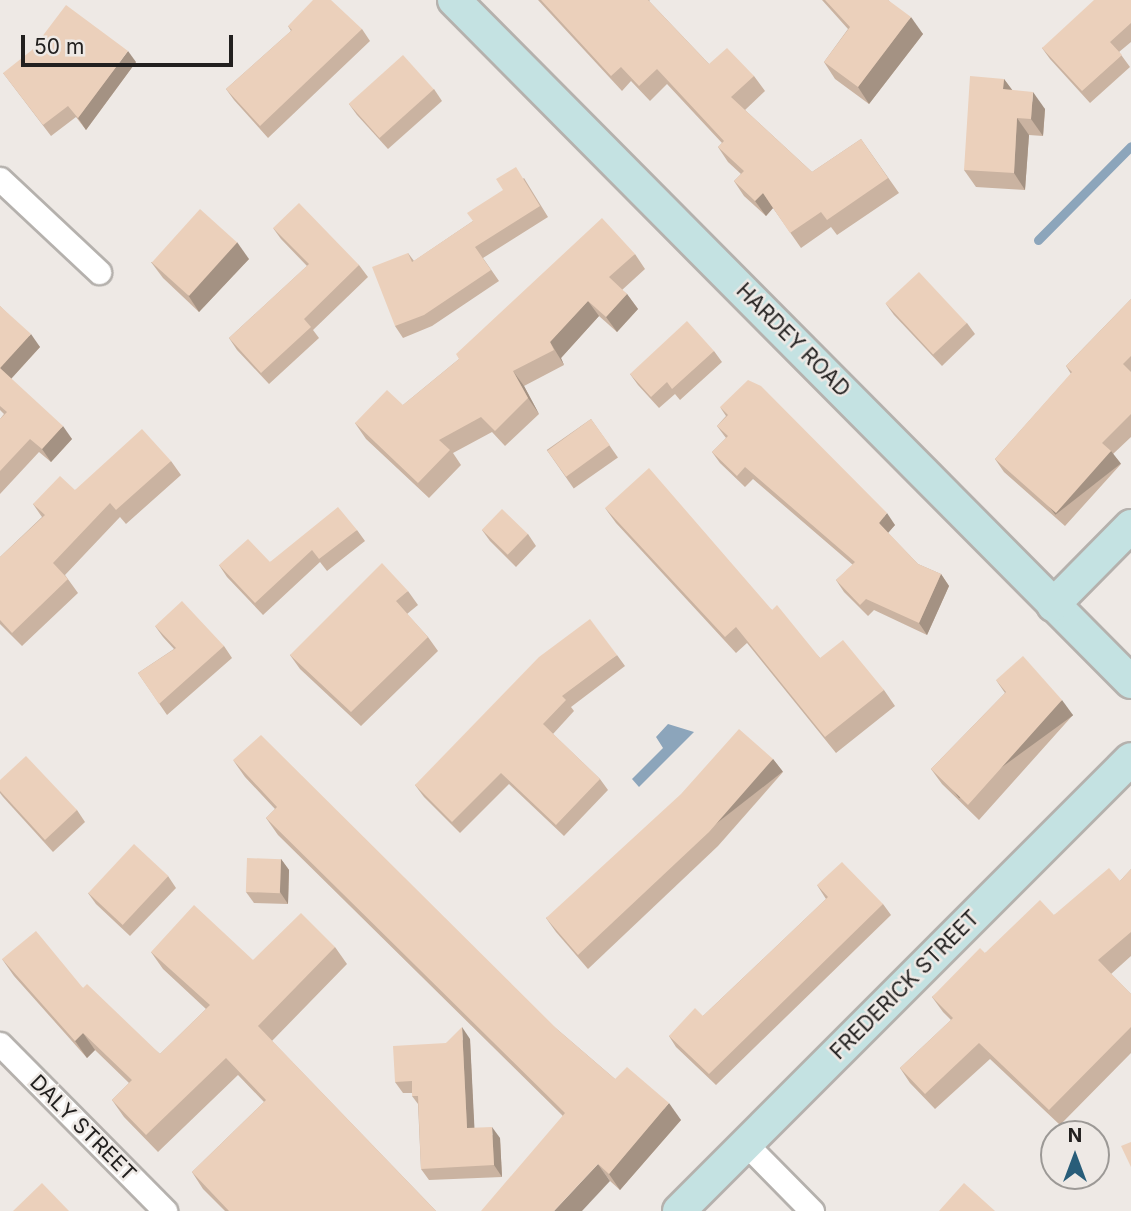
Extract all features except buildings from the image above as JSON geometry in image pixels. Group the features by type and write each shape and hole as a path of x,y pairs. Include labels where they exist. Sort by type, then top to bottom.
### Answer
{"main road":[{"name":"HARDEY ROAD","path":"454,0 1131,682"},
{"path":"1053,605 1131,526"},
{"name":"FREDERICK STREET","path":"679,1211 744,1142 1131,759"}],"street":[{"path":"0,179 99,272"},
{"name":"DALY STREET","path":"0,1044 165,1211"},
{"path":"744,1142 812,1211"}],"water":[{"path":"668,724 694,732 639,787 632,779 663,748 656,737"}],"waterway":[{"path":"1038,240 1131,146"}]}
